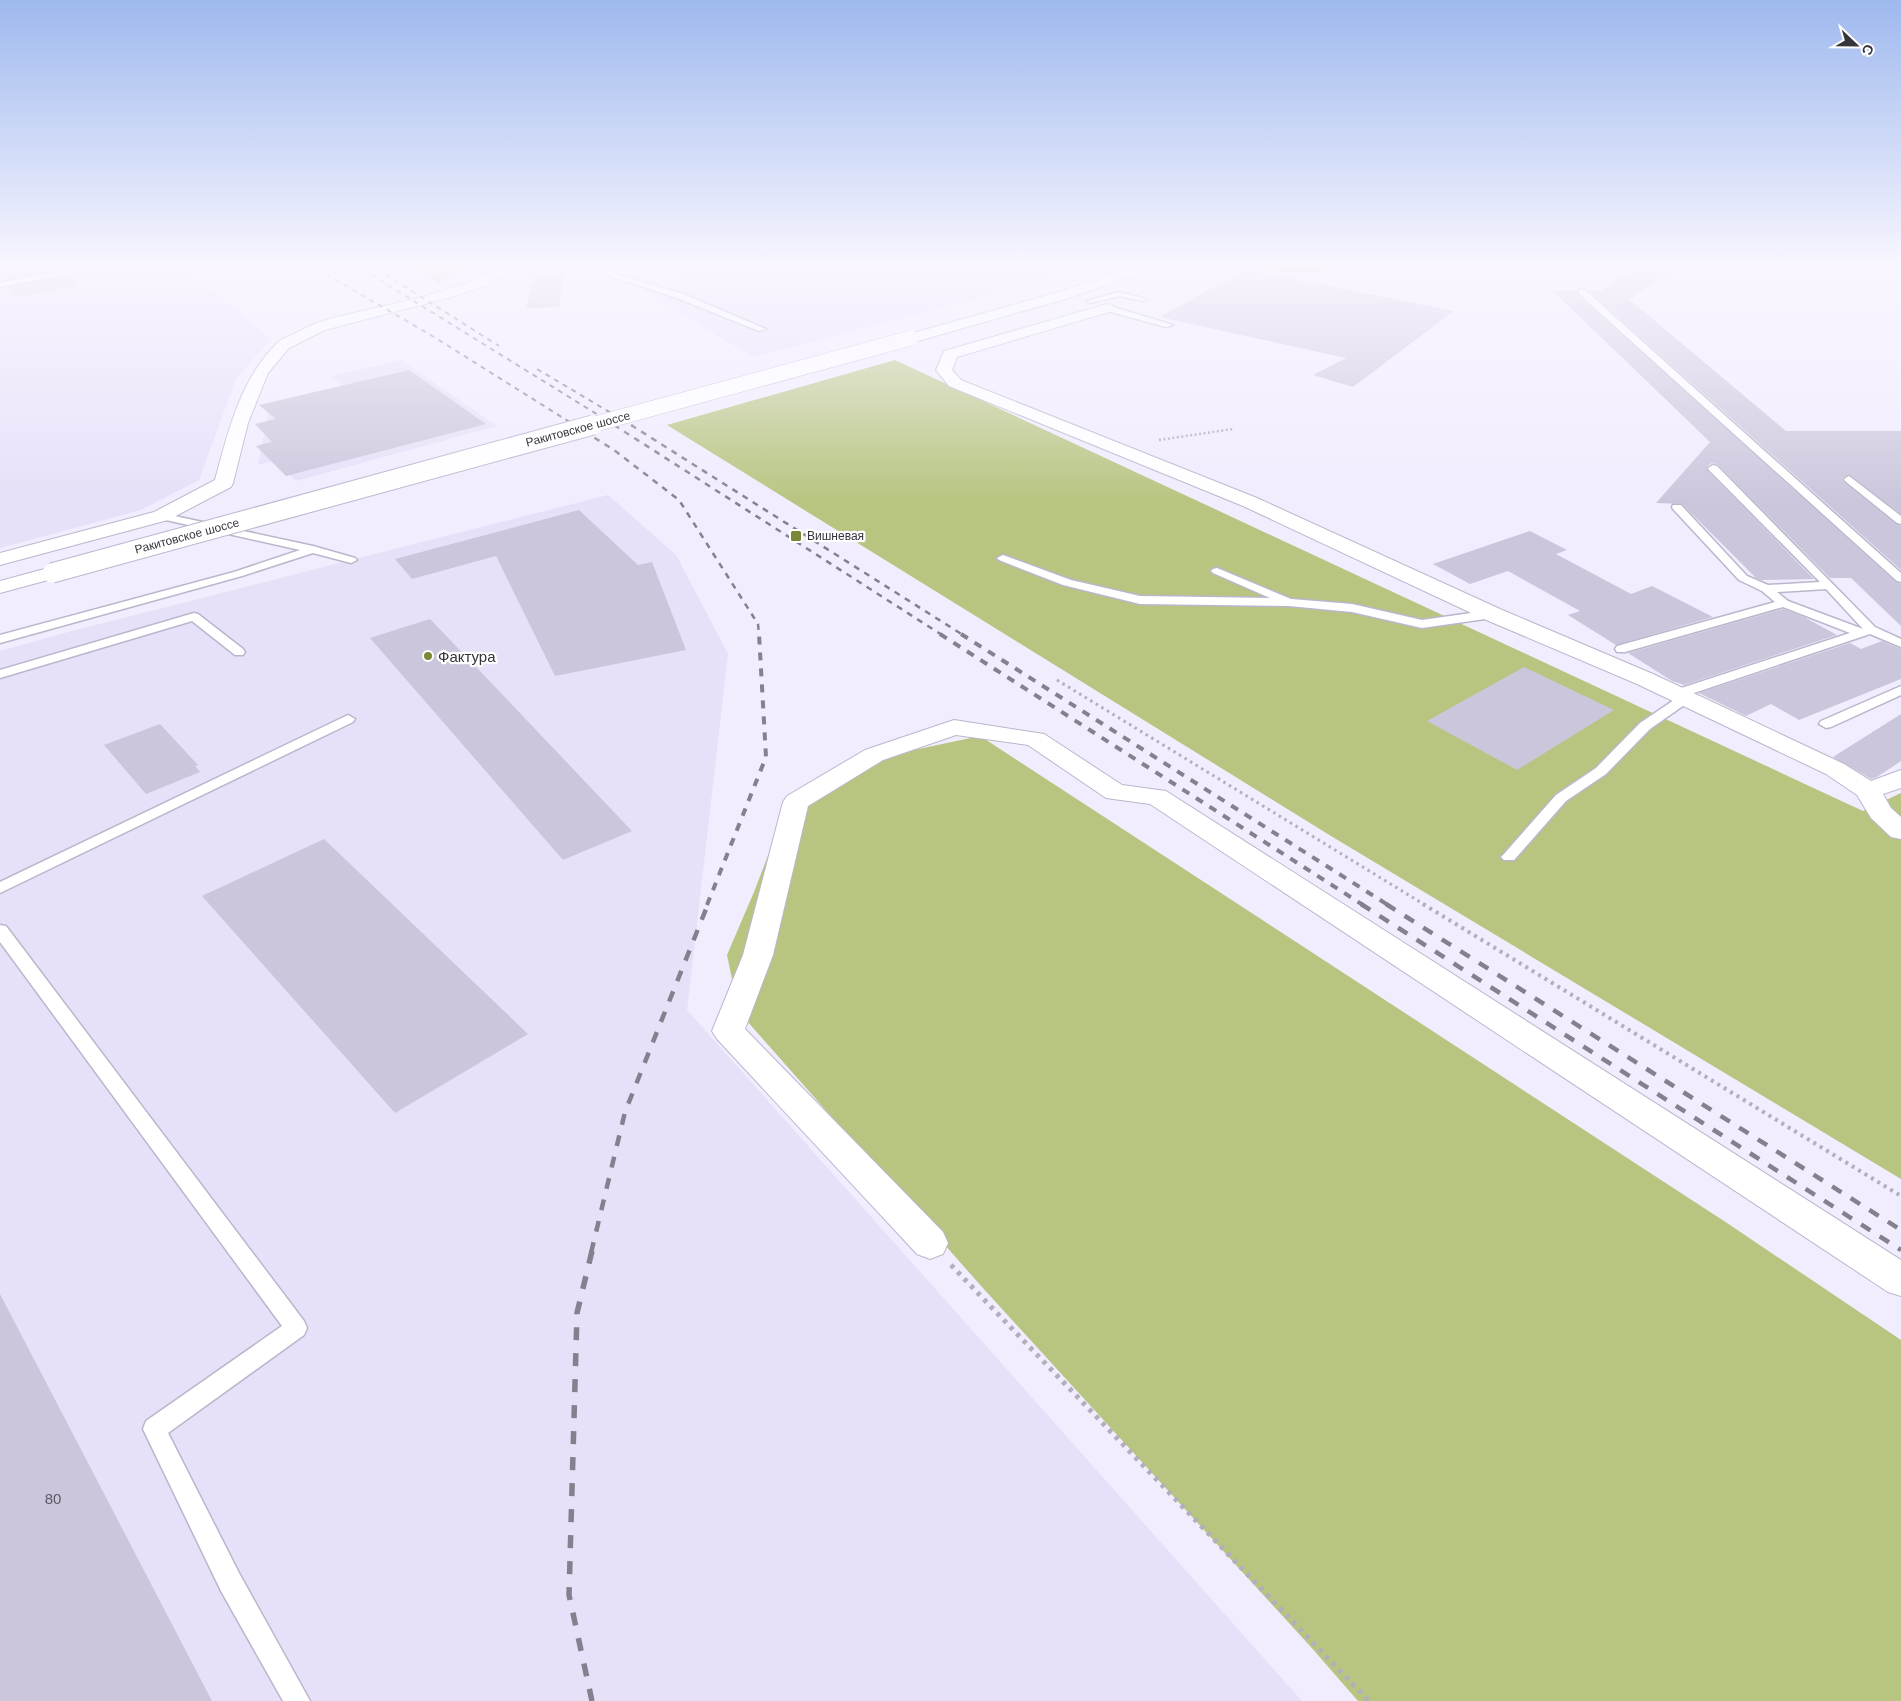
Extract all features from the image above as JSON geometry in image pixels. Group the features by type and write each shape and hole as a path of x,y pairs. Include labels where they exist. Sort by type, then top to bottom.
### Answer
{"street":[{"path":"0,559 161,516 224,483 239,423 261,372 287,343"},
{"name":"Ракитовское шоссе","path":"0,587 891,343"},
{"path":"982,343 950,354 944,370 955,383 1250,502 1492,614 1681,696 1835,769 1868,790 1880,812 1901,831"},
{"path":"930,1243 728,1031 758,955 796,802 874,754 954,727 1035,739 1115,792 1157,797 1901,1280"},
{"path":"1868,790 1901,778"}],"lane":[{"path":"1639,343 1901,580"},
{"path":"1713,468 1829,585 1867,632"},
{"path":"1849,479 1901,520"},
{"path":"1677,507 1743,578 1766,589 1784,603 1901,643"},
{"path":"161,516 313,549 351,560"},
{"path":"0,639 238,574 313,549"},
{"path":"1003,558 1068,583 1140,600 1289,602 1352,608 1422,624 1492,614"},
{"path":"1217,571 1289,602"},
{"path":"1766,589 1829,585"},
{"path":"1621,649 1784,603"},
{"path":"0,674 194,617 240,652"},
{"path":"1509,858 1561,798 1601,771 1645,726 1681,696 1867,632"},
{"path":"1826,724 1901,690"},
{"path":"0,888 105,835 348,719"},
{"path":"0,930 296,1328 154,1429 230,1582 297,1701"}],"path":[{"path":"1158,440 1234,429"},
{"path":"1057,680 1901,1196"},
{"path":"930,1243 1369,1701"}],"shaded area":[{"path":"0,343 267,343 236,379 199,480 141,510 0,548"},
{"path":"730,343 804,343 752,357"},
{"path":"401,360 497,426 296,481 275,461 258,465 270,404 344,387 332,376"},
{"path":"608,495 676,555 728,654 687,1010 1302,1701 0,1701 0,651 68,632"}],"green space":[{"path":"895,360 1863,811 1901,793 1901,1179 1331,836 667,425"},
{"path":"980,736 1727,1223 1901,1340 1901,1701 1358,1701 982,1287 739,1012 727,955 781,822 876,758"}],"building":[{"path":"1280,343 1411,343 1353,387 1313,375 1346,358"},
{"path":"1607,343 1632,343 1896,582 1901,584 1901,626 1851,578 1830,578 1717,464 1712,463 1707,466 1708,471 1814,579 1761,580 1756,578 1682,504 1656,503 1710,442"},
{"path":"1648,343 1682,343 1786,431 1901,431 1901,514 1850,475 1842,478 1844,482 1901,526 1901,570"},
{"path":"409,370 486,424 286,476 256,446 272,442 255,424 276,419 259,405"},
{"path":"579,510 638,565 652,562 686,650 555,676 496,556 412,579 395,559"},
{"path":"1530,531 1567,550 1556,554 1631,594 1652,586 1713,617 1616,645 1568,615 1580,611 1508,571 1470,584 1433,564"},
{"path":"1783,609 1804,617 1837,635 1684,685 1672,681 1628,653"},
{"path":"430,619 632,831 563,860 370,638"},
{"path":"1882,641 1901,649 1901,679 1799,720 1771,704 1746,716 1699,693 1850,643 1861,649"},
{"path":"1524,667 1614,710 1517,770 1427,721"},
{"path":"1901,714 1901,761 1877,777 1871,779 1833,757"},
{"path":"160,724 198,765 195,766 200,772 146,794 104,745"},
{"path":"324,839 528,1034 395,1113 202,896"},
{"path":"0,1294 212,1701 0,1701"}],"railway":[{"path":"444,343 576,426"},
{"path":"482,343 616,426"},
{"path":"495,343 499,346"},
{"path":"537,369 633,426"},
{"path":"574,425 614,450 679,500 758,624 759,635"},
{"path":"614,425 942,635"},
{"path":"631,425 963,635"},
{"path":"707,905 766,757 759,634"},
{"path":"940,634 1363,905"},
{"path":"961,634 1388,905"},
{"path":"591,1253 625,1112 708,904"},
{"path":"1361,904 1901,1250"},
{"path":"1386,904 1901,1230"},
{"path":"592,1251 577,1313 569,1595 592,1701"}],"place":[{"name":"Вишневая","path":"796,536"},
{"name":"Фактура","path":"428,656"}]}
